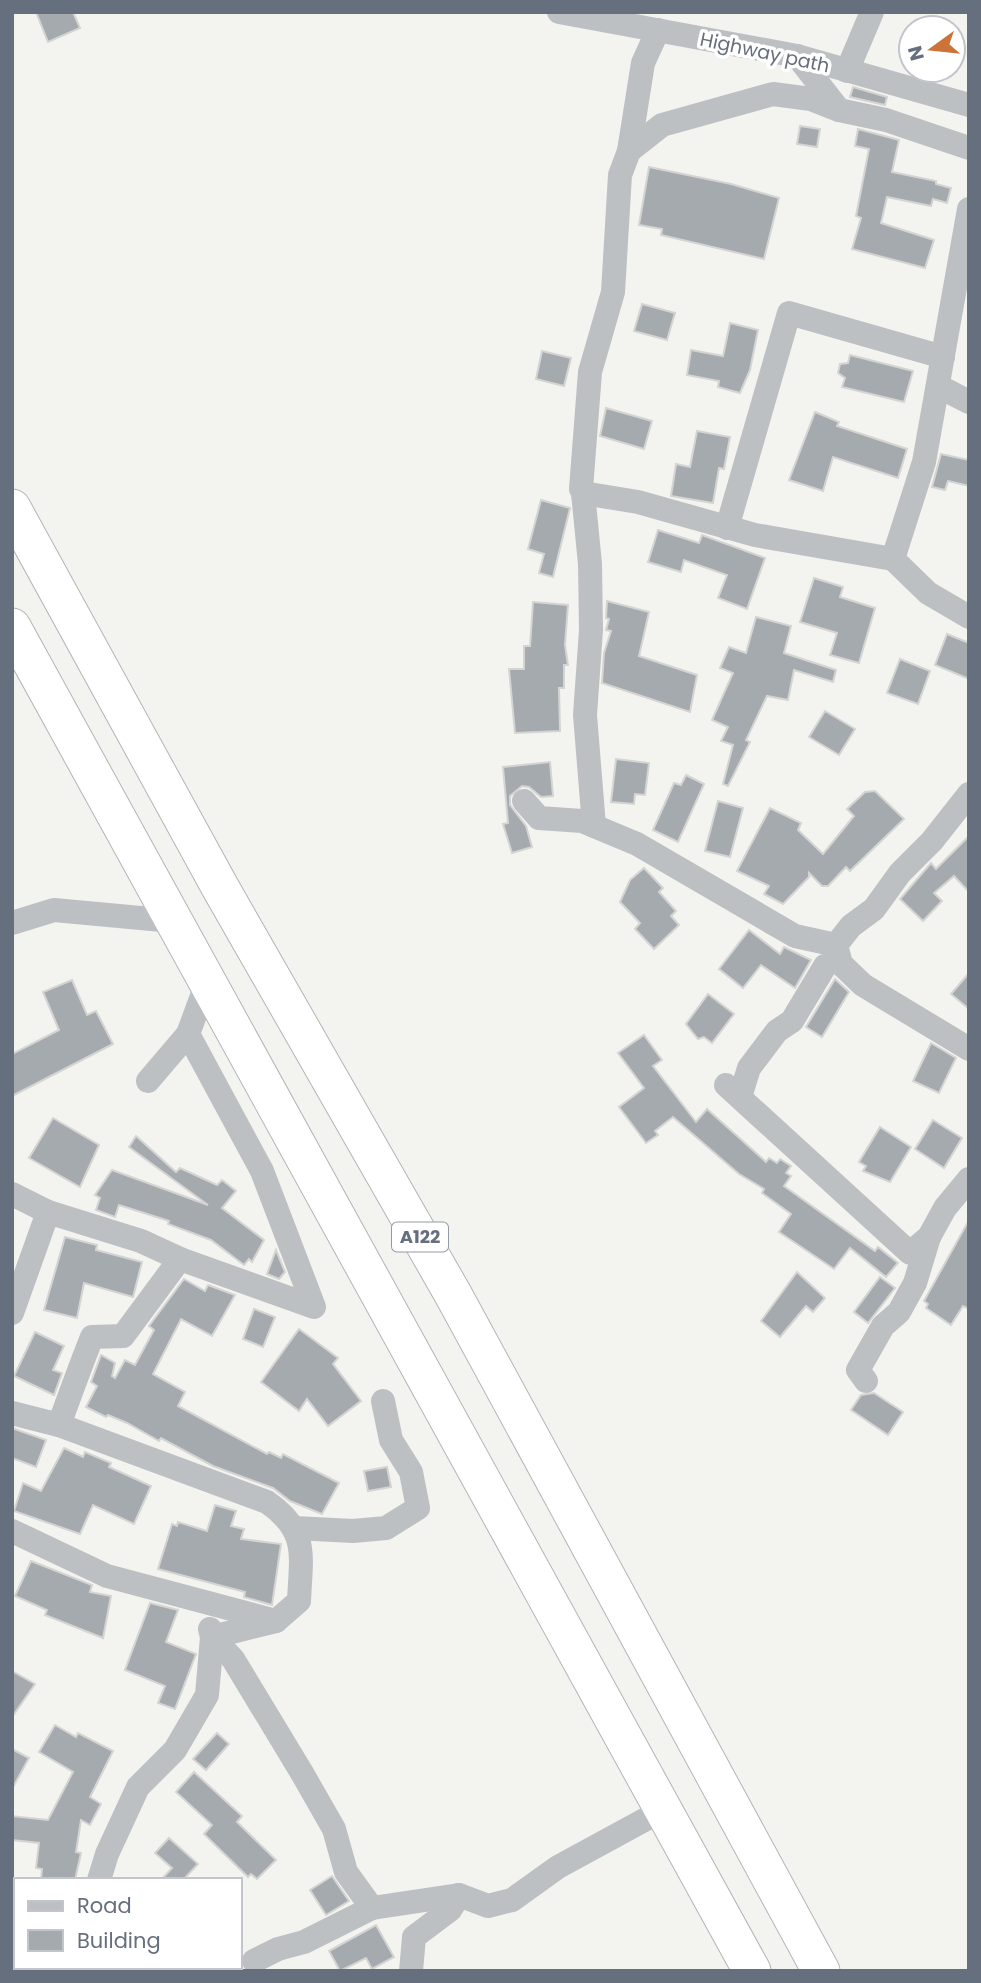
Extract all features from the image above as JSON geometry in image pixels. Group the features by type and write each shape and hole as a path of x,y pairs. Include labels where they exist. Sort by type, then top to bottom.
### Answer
{"highway":[{"name":"A122","path":"12,508 220,887 454,1296 821,1971"},
{"path":"12,627 752,1971"}],"street":[{"name":"Highway path","path":"559,12 609,17 658,30 797,56 969,105"},
{"path":"847,71 872,12"},
{"path":"594,826 585,715 591,604 580,476 590,372 613,292 620,175 629,151 643,63 658,30"},
{"path":"797,56 838,110"},
{"path":"629,151 662,125 773,94 811,99 838,110 886,120 969,148"},
{"path":"893,559 924,461 969,209"},
{"path":"727,528 789,313 943,357"},
{"path":"938,386 969,402"},
{"path":"583,493 638,502 727,528 893,559 928,593 969,617"},
{"path":"929,1237 910,1254 733,1091 777,1031 792,1021 851,926 874,909 901,873 933,841 969,794"},
{"path":"524,801 539,818 582,821 638,844 830,956 863,985 969,1049"},
{"path":"12,923 54,910 173,921"},
{"path":"148,1081 188,1034 202,996 215,992"},
{"path":"12,1194 48,1212 141,1241 180,1259 314,1307 262,1171 188,1034"},
{"path":"866,1381 858,1370 865,1352 883,1326 899,1312 915,1283 929,1237 945,1208 969,1179"},
{"path":"12,1313 48,1212"},
{"path":"59,1425 75,1374 92,1337 123,1336 180,1259"},
{"path":"295,1528 353,1531 386,1528 418,1508 411,1472 391,1440 383,1401"},
{"path":"12,1413 59,1425 267,1502 283,1513 295,1528 301,1552 299,1601 276,1621 212,1637"},
{"path":"13,1535 107,1576 276,1621"},
{"path":"100,1878 107,1854 138,1787 175,1750 207,1695 212,1637 206,1615 191,1599"},
{"path":"212,1637 233,1659 272,1723 334,1829 346,1872 372,1908"},
{"path":"254,1961 278,1949 304,1942 372,1908 459,1895 488,1906 512,1900 558,1867 648,1818"},
{"path":"411,1971 414,1937 450,1910 459,1895"}],"building":[{"path":"36,12 73,12 80,28 48,42"},
{"path":"853,87 887,97 885,105 850,97"},
{"path":"800,126 820,129 817,147 797,144"},
{"path":"858,129 899,140 892,172 936,181 936,184 951,188 947,203 933,199 931,206 887,197 881,223 934,240 925,268 852,249 861,218 856,216 869,149 855,146"},
{"path":"649,167 731,184 779,198 764,259 661,235 662,229 639,225"},
{"path":"642,304 675,313 667,340 634,331"},
{"path":"730,323 758,330 750,370 740,393 718,387 719,381 687,375 691,350 723,356"},
{"path":"542,351 571,358 564,386 536,379"},
{"path":"850,355 913,371 904,402 842,387 845,378 838,373 840,364 848,363"},
{"path":"606,408 652,421 644,449 600,436"},
{"path":"815,412 839,422 837,426 907,449 898,478 833,457 823,491 789,480"},
{"path":"697,431 730,437 724,469 719,468 713,503 671,496 676,464 690,467"},
{"path":"941,454 969,460 969,486 948,481 945,490 932,487"},
{"path":"541,500 570,508 553,577 539,573 544,554 528,549"},
{"path":"658,530 699,543 702,535 765,558 747,609 718,598 727,575 684,560 681,572 648,562"},
{"path":"814,578 843,587 840,597 875,608 859,663 830,655 837,633 800,622"},
{"path":"607,601 649,612 639,656 697,675 690,712 602,683 604,653 611,631 606,630 609,619 606,618"},
{"path":"533,602 568,605 565,645 568,665 564,665 564,688 559,688 560,731 515,733 509,669 524,669 524,646 530,646"},
{"path":"756,617 791,626 784,653 836,670 833,682 794,670 788,700 767,696 746,740 750,742 728,786 723,784 733,745 721,741 728,727 712,720 733,673 720,668 729,647 746,653"},
{"path":"947,634 969,643 969,679 935,665"},
{"path":"900,659 930,671 918,704 887,693"},
{"path":"825,711 855,729 839,755 809,737"},
{"path":"616,759 649,763 645,795 635,794 634,804 611,802"},
{"path":"550,762 553,796 541,797 529,787 522,786 510,796 510,805 526,826 532,847 512,853 503,824 508,823 503,767"},
{"path":"686,775 704,784 678,842 653,830 674,783 681,785"},
{"path":"875,791 904,819 850,871 846,867 828,886 822,886 809,873 809,877 783,904 764,894 769,886 737,871 770,808 801,823 798,830 823,854 854,816 847,809 865,792"},
{"path":"718,801 743,808 730,857 705,851"},
{"path":"969,836 969,892 954,876 934,893 942,901 923,921 900,899 931,863 936,869"},
{"path":"644,868 663,888 659,892 676,911 671,916 679,925 654,949 635,929 640,923 620,902 630,880"},
{"path":"749,930 780,954 784,947 811,960 795,988 761,965 743,988 719,969"},
{"path":"969,973 969,1009 951,994"},
{"path":"835,979 849,992 822,1037 806,1027"},
{"path":"72,980 87,1015 96,1011 113,1044 12,1096 12,1054 59,1030 43,992"},
{"path":"708,994 734,1014 712,1043 704,1037 698,1039 686,1024"},
{"path":"644,1035 662,1060 653,1066 696,1122 707,1109 766,1162 769,1158 777,1163 780,1159 791,1166 786,1173 791,1176 784,1186 875,1251 878,1247 898,1263 886,1277 850,1248 834,1269 779,1232 791,1214 762,1193 764,1189 739,1174 673,1117 655,1131 658,1135 646,1143 619,1107 644,1088 618,1053"},
{"path":"931,1043 956,1058 939,1093 913,1081"},
{"path":"53,1118 99,1145 80,1187 29,1158"},
{"path":"933,1120 962,1138 944,1168 915,1149"},
{"path":"880,1127 911,1147 890,1182 863,1171 866,1166 859,1162"},
{"path":"136,1136 176,1172 180,1168 217,1185 222,1180 236,1191 222,1208 264,1240 252,1262 249,1259 244,1265 211,1240 168,1224 169,1221 119,1205 115,1217 96,1210 100,1198 95,1195 112,1170 208,1205 129,1147"},
{"path":"969,1220 969,1309 963,1306 951,1325 926,1308 928,1304 924,1301"},
{"path":"65,1237 97,1245 96,1250 142,1262 133,1297 84,1283 77,1318 44,1310"},
{"path":"276,1250 285,1272 279,1279 267,1274"},
{"path":"797,1272 825,1298 813,1312 806,1306 780,1337 761,1321"},
{"path":"880,1277 895,1288 868,1323 854,1312"},
{"path":"184,1279 205,1291 208,1285 235,1295 212,1336 181,1319 153,1374 185,1392 178,1406 267,1454 269,1452 281,1458 283,1454 339,1483 322,1514 290,1501 273,1488 213,1466 161,1438 159,1441 127,1423 86,1407 97,1386 91,1382 101,1355 115,1363 112,1376 115,1378 125,1360 135,1365 154,1330 149,1326"},
{"path":"254,1309 275,1317 263,1347 243,1339"},
{"path":"299,1329 338,1358 333,1364 361,1401 328,1426 307,1399 299,1411 261,1382"},
{"path":"35,1332 64,1346 53,1370 62,1373 54,1395 14,1376"},
{"path":"874,1393 903,1412 888,1435 851,1410 861,1395"},
{"path":"12,1428 46,1440 36,1467 12,1458"},
{"path":"64,1448 83,1457 85,1452 111,1463 109,1467 151,1486 134,1524 93,1505 80,1534 14,1511 23,1483 41,1491"},
{"path":"387,1467 391,1487 368,1491 364,1471"},
{"path":"215,1505 236,1511 231,1526 244,1529 241,1539 281,1544 272,1605 244,1597 245,1592 158,1569 172,1524 177,1526 178,1522 207,1531"},
{"path":"31,1561 92,1585 90,1592 111,1596 103,1638 45,1615 47,1610 15,1596"},
{"path":"150,1603 178,1610 166,1642 196,1654 175,1709 158,1703 165,1686 125,1670"},
{"path":"12,1671 35,1684 12,1717"},
{"path":"55,1725 76,1737 78,1733 113,1751 90,1797 101,1804 90,1825 81,1820 76,1852 81,1853 75,1878 41,1878 42,1869 36,1868 39,1843 12,1840 12,1816 48,1820 73,1772 39,1752"},
{"path":"217,1733 229,1744 206,1770 193,1759"},
{"path":"12,1749 29,1758 12,1789"},
{"path":"194,1772 242,1816 237,1822 276,1860 257,1879 251,1874 248,1877 204,1834 212,1825 176,1792"},
{"path":"169,1838 198,1864 185,1878 163,1878 172,1868 155,1853"},
{"path":"332,1876 349,1901 326,1915 310,1890"},
{"path":"376,1925 394,1957 372,1969 366,1958 340,1971 329,1951"}]}
